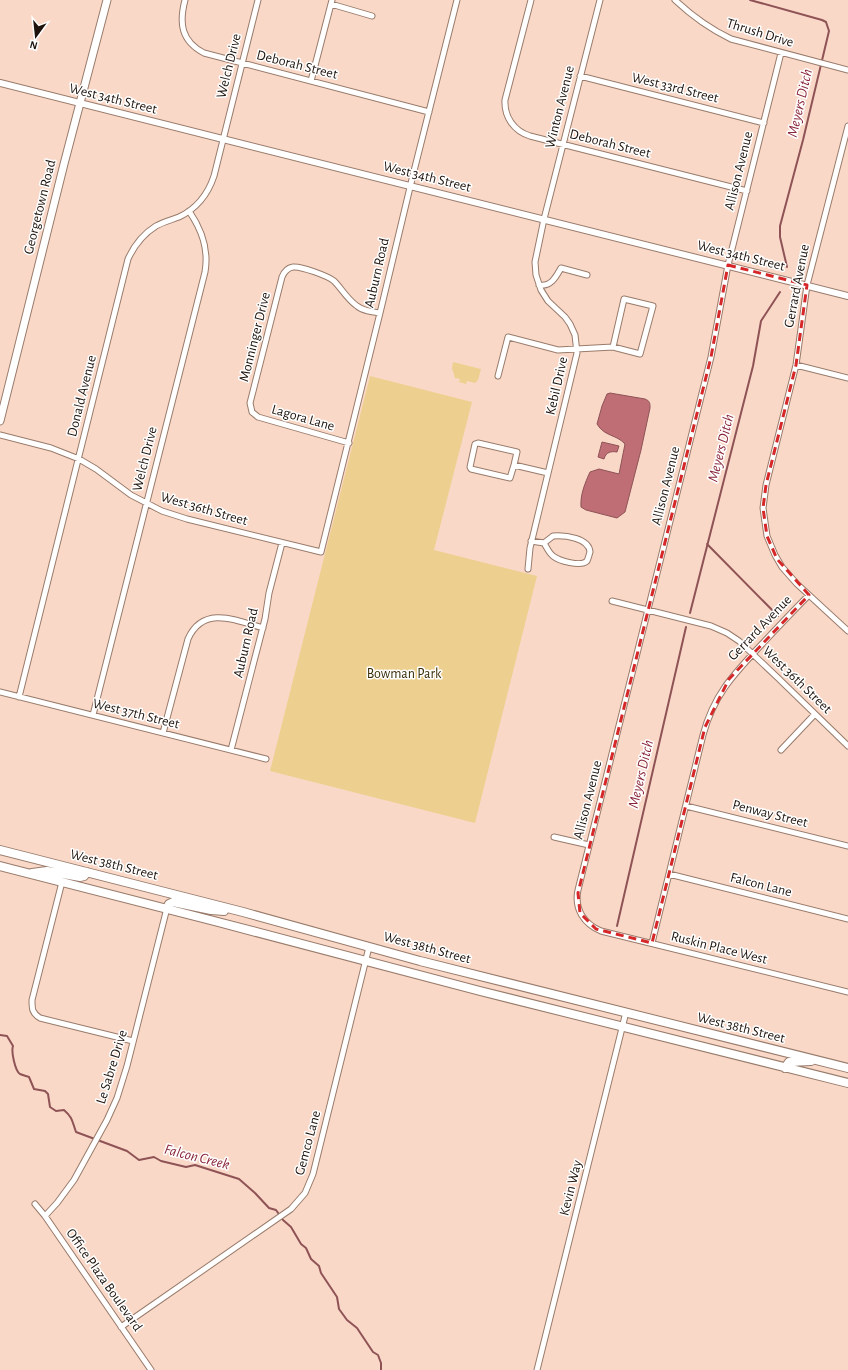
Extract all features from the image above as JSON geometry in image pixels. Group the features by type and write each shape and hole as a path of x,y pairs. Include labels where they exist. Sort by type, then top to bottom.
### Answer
{"main road":[{"name":"Georgetown Road","path":"0,421 107,0"},
{"name":"West 38th Street","path":"0,850 243,912 427,963 848,1068"},
{"name":"West 38th Street","path":"0,866 167,908 366,962 623,1028 848,1083"},
{"path":"29,874 47,871 80,877 84,876 87,872"},
{"path":"167,908 169,904 173,902 210,910 243,912"},
{"path":"784,1068 790,1062 815,1060"}],"street":[{"name":"Deborah Street","path":"185,0 182,12 182,22 185,34 195,47 204,53 429,112"},
{"name":"Welch Drive","path":"222,139 258,0"},
{"name":"Auburn Road","path":"321,552 457,0"},
{"name":"Deborah Street","path":"531,0 509,83 505,105 507,116 512,125 525,134 746,191"},
{"name":"Winton Avenue","path":"544,219 600,0"},
{"name":"Thrush Drive","path":"675,0 698,21 718,33 781,53 848,70"},
{"path":"311,81 331,2 372,16"},
{"name":"Allison Avenue","path":"587,922 579,910 577,896 711,357 728,265 781,53"},
{"name":"West 33rd Street","path":"580,76 764,122"},
{"name":"West 34th Street","path":"0,83 848,296"},
{"name":"Gerrard Avenue","path":"652,943 703,735 711,711 729,679 809,595 787,574 777,559 767,536 763,511 765,488 796,364 807,285 848,126"},
{"name":"Donald Avenue","path":"19,696 128,259 135,246 146,233 189,211 198,204 208,190 214,176 222,139"},
{"name":"Welch Drive","path":"93,715 206,266 206,248 203,237 199,226 189,211"},
{"name":"Kebil Drive","path":"528,570 529,553 576,362 577,349 575,335 570,324 565,317 548,301 539,285 536,275 535,262 544,219"},
{"name":"Monninger Drive","path":"252,412 250,403 282,277 288,269 296,267 327,276 335,282 346,297 356,306 380,314"},
{"path":"539,285 546,285 551,282 562,268 587,275"},
{"path":"498,376 508,337 558,350 613,347 640,354 652,306 624,299 613,347"},
{"path":"796,364 848,378"},
{"name":"Lagora Lane","path":"252,412 258,417 348,443"},
{"name":"West 36th Street","path":"0,435 51,448 79,459 146,504 173,515 321,552"},
{"path":"478,442 517,452 514,465 510,478 471,469 470,466 475,444 478,442"},
{"path":"514,465 548,473"},
{"path":"532,541 544,543 553,536 572,538 582,541 588,545 590,552 587,560 583,563 572,563 555,558 544,543"},
{"name":"Auburn Road","path":"231,750 263,628 269,592 282,543"},
{"path":"809,595 848,631"},
{"name":"West 36th Street","path":"612,601 718,628 739,641 848,746"},
{"path":"163,733 190,634 202,622 210,618 221,617 263,628"},
{"name":"West 37th Street","path":"0,692 266,759"},
{"path":"781,750 815,714"},
{"name":"Penway Street","path":"686,806 848,846"},
{"path":"554,837 589,846"},
{"name":"Falcon Lane","path":"669,874 848,919"},
{"path":"62,882 32,1000 32,1011 40,1018 133,1041"},
{"name":"Le Sabre Drive","path":"45,1216 68,1190 80,1170 110,1114 120,1091 167,908"},
{"name":"Ruskin Place West","path":"587,922 602,931 848,992"},
{"name":"Gemco Lane","path":"121,1327 289,1210 303,1196 313,1174 369,947"},
{"name":"Kevin Way","path":"537,1370 626,1012"},
{"name":"Office Plaza Boulevard","path":"35,1204 45,1216 151,1370"}],"highlighted area":[{"path":"728,265 807,285 796,365 766,485 763,508 767,536 777,559 809,595 729,679 705,727 652,943 596,929 580,913 578,893 711,357"}],"green space":[{"path":"453,362 481,369 478,380 475,383 467,381 466,384 459,382 460,379 455,378 452,368"},
{"name":"Bowman Park","path":"370,376 472,402 434,550 537,576 475,823 270,771"}],"shaded area":[{"path":"610,393 645,399 649,401 650,405 641,450 625,512 617,518 586,510 581,507 582,494 590,472 599,469 619,474 625,444 618,438 603,431 597,424 607,394"},
{"path":"602,442 619,446 617,452 609,452 604,459 598,457"}],"waterway":[{"name":"Meyers Ditch","path":"750,0 822,20 826,22 829,31 803,140 780,226 780,237 787,267"},
{"name":"Meyers Ditch","path":"690,613 753,366 761,321 780,292"},
{"path":"707,544 778,616"},
{"name":"Meyers Ditch","path":"617,926 686,627"},
{"name":"Falcon Creek","path":"0,1035 7,1036 13,1046 14,1061 18,1072 29,1077 34,1089 45,1091 48,1094 50,1107 56,1111 64,1110 69,1115 76,1132 127,1151 139,1160 154,1157 161,1161 186,1167 195,1165 239,1179 269,1208 276,1210 283,1220 291,1227 301,1244 306,1248 311,1259 319,1266 321,1273 337,1297 339,1309 347,1320 357,1328 373,1352 378,1355 381,1363 381,1370"}]}
